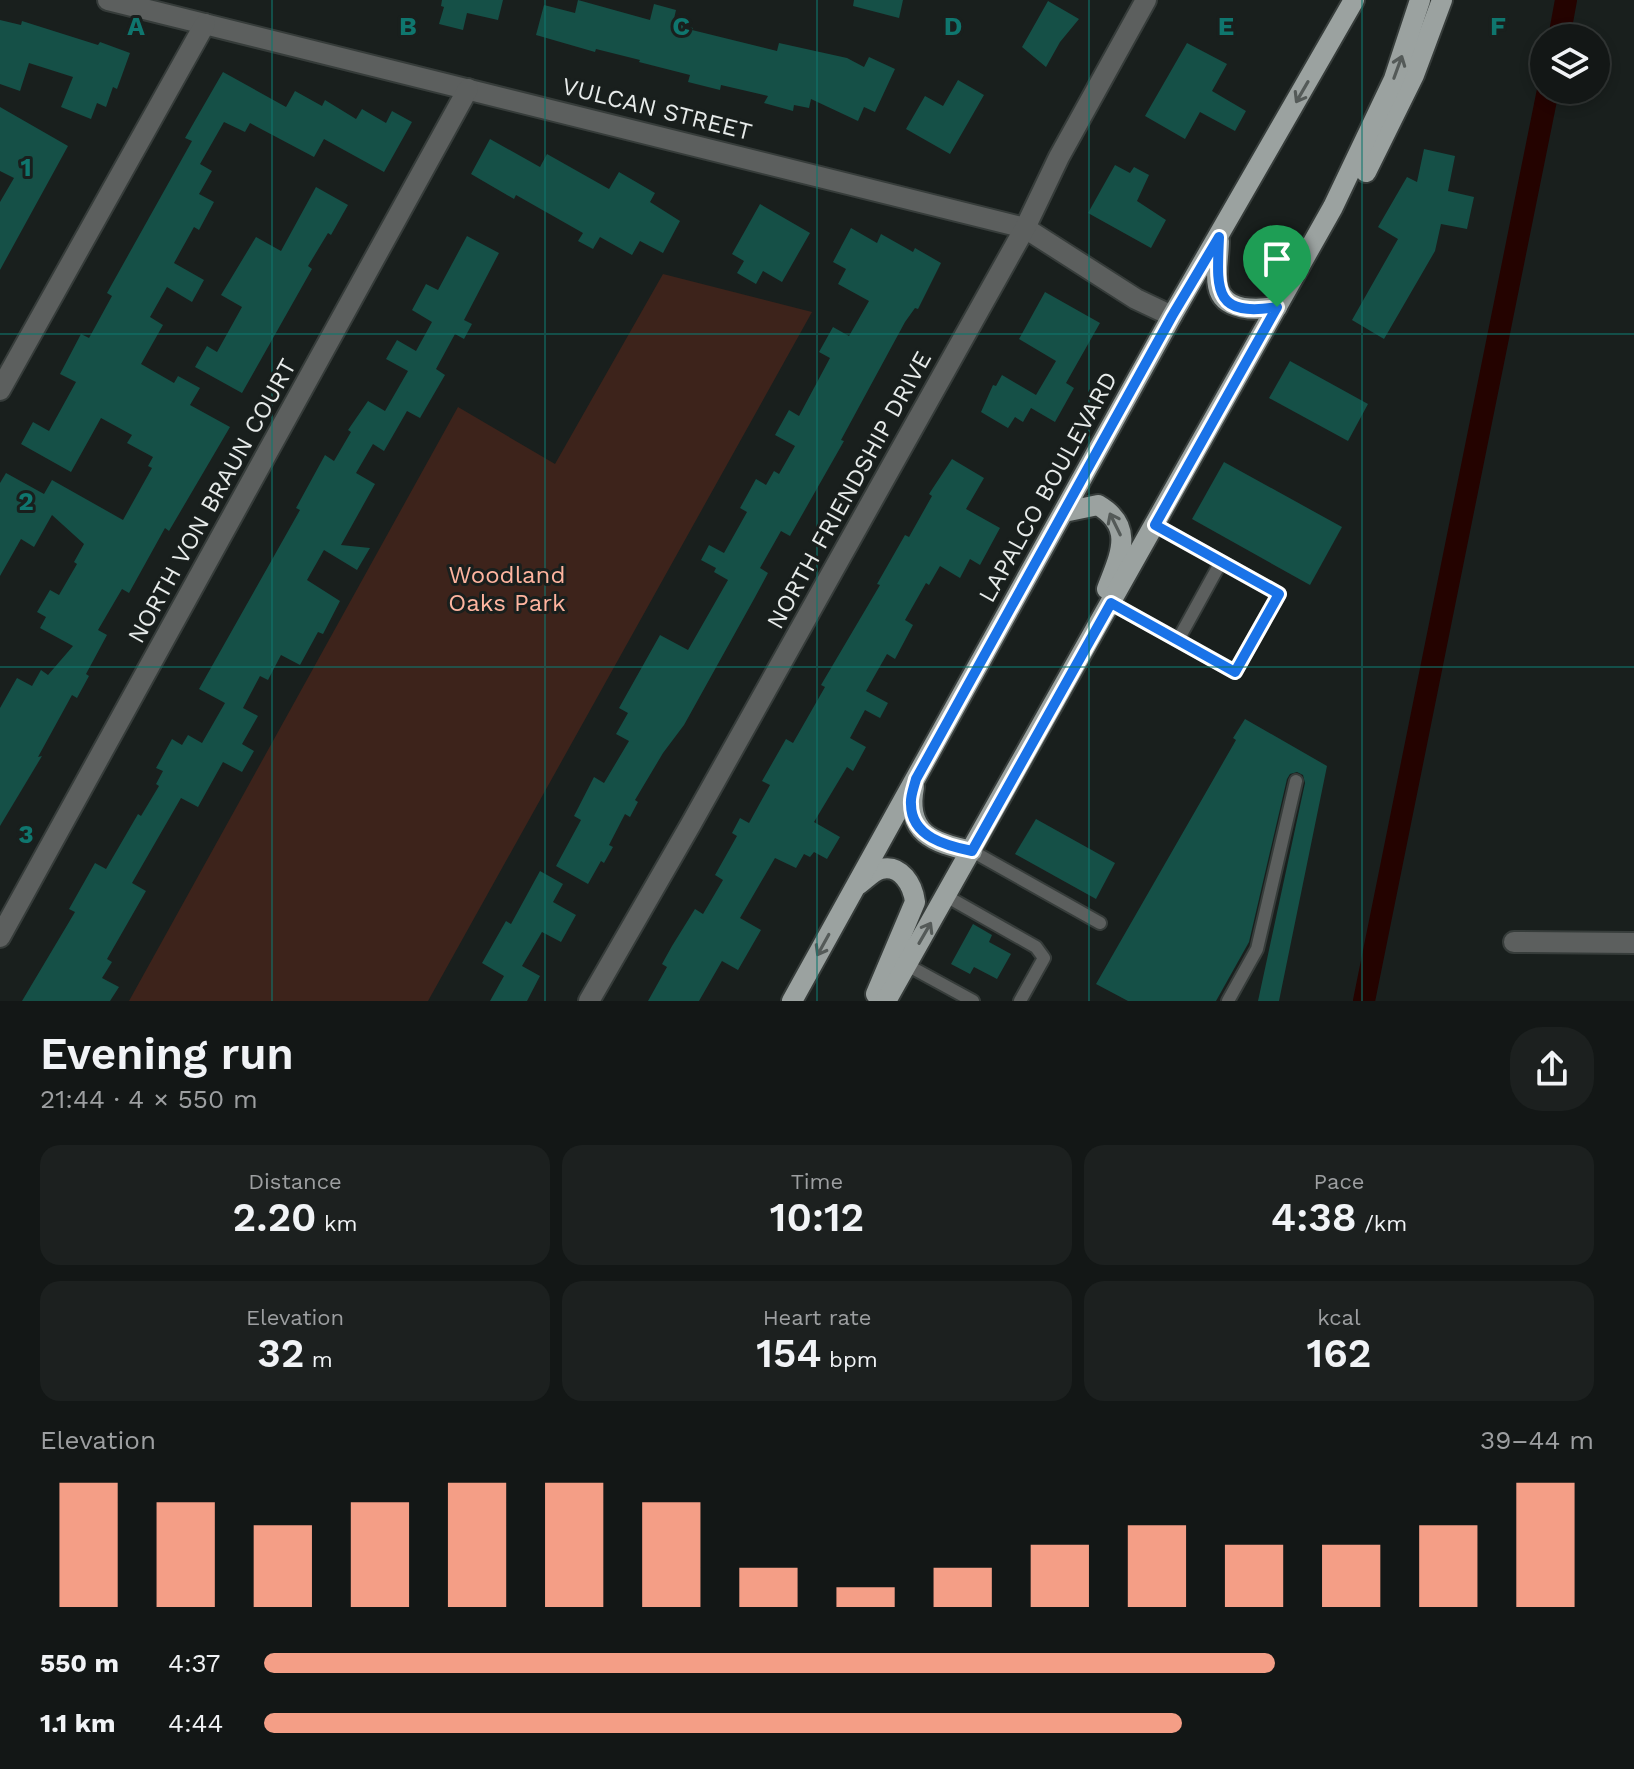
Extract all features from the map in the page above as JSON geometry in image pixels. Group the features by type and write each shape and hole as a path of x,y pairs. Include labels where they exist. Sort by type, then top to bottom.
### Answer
{"main road":[{"name":"LAPALCO BOULEVARD","path":"792,1001 1172,316 1354,0"},
{"path":"886,1001 1333,207 1376,122 1420,0"},
{"path":"1333,207 1366,171 1392,124 1442,0"},
{"path":"1219,237 1217,284 1221,295 1236,306 1253,311 1277,307"},
{"path":"1064,512 1098,505 1110,512 1118,522 1121,534 1122,550 1085,649"},
{"path":"916,779 910,806 921,831 935,840 972,851"},
{"path":"854,887 875,872 893,869 910,883 914,895 915,902 873,1001"}],"street":[{"name":"VULCAN STREET","path":"108,0 1025,228 1136,299 1172,316"},
{"name":"NORTH FRIENDSHIP DRIVE","path":"589,1001 1025,228 1059,157 1146,0"},
{"path":"0,390 205,24"},
{"name":"NORTH VON BRAUN COURT","path":"0,937 468,89"},
{"path":"1514,942 1634,943"}],"lane":[{"path":"1111,603 1235,672 1279,594 1155,525"},
{"path":"1178,640 1221,562"},
{"path":"1228,1001 1257,949 1296,781"},
{"path":"972,851 1100,923"},
{"path":"946,896 1036,947 1043,954 1044,958 1020,1001"},
{"path":"907,965 973,1001"}],"green space":[{"name":"Woodland Oaks Park","path":"663,274 812,312 428,1001 129,1001 458,407 555,464"}],"building":[{"path":"442,0 503,0 498,20 467,13 463,30 439,24 444,7 441,6"},
{"path":"578,0 650,20 654,4 676,10 673,23 692,30 777,51 779,43 847,58 864,67 869,57 895,69 875,112 864,107 858,121 811,99 809,108 794,105 793,111 764,103 768,96 721,85 720,90 688,82 690,75 536,35 544,5 575,13"},
{"path":"854,0 903,0 899,18 853,6"},
{"path":"1048,1 1079,19 1060,42 1046,67 1022,47"},
{"path":"0,20 21,25 22,21 130,53 117,89 113,87 106,107 97,103 91,119 61,107 73,77 29,63 20,91 0,84"},
{"path":"1187,43 1227,64 1212,91 1246,111 1235,131 1200,112 1185,139 1145,116"},
{"path":"223,72 286,107 295,91 322,106 325,100 356,119 362,109 386,123 392,111 412,122 384,172 324,139 314,157 250,123 245,132 224,122 200,164 212,171 199,194 214,202 199,230 194,227 174,263 204,280 192,302 167,287 150,317 163,325 141,364 174,383 178,376 200,388 190,405 230,427 169,531 165,528 129,593 122,589 98,630 107,635 86,674 89,676 77,698 72,695 38,757 42,756 0,826 0,708 17,678 32,686 41,670 48,675 73,646 40,628 46,617 37,612 50,590 59,595 77,564 74,562 84,544 52,515 34,547 21,539 0,576 0,483 6,473 44,494 52,480 123,520 152,468 148,466 153,457 127,443 132,435 101,418 71,472 21,444 33,422 49,431 76,382 60,374 81,334 89,338 112,296 107,293 192,141 185,138"},
{"path":"958,80 984,95 950,154 906,129 925,96 943,106"},
{"path":"0,107 68,146 0,270 0,202 14,178 0,171"},
{"path":"490,139 540,167 547,154 609,189 619,172 655,193 650,202 680,221 663,253 640,241 632,255 600,237 593,249 578,241 583,233 471,174"},
{"path":"1424,149 1455,156 1448,191 1474,197 1467,229 1441,224 1435,251 1384,339 1352,320 1398,239 1378,227 1407,177 1417,182"},
{"path":"1115,165 1130,173 1134,167 1149,175 1137,201 1166,220 1151,248 1088,213"},
{"path":"316,187 348,205 308,266 312,269 242,393 195,367 207,346 217,352 242,307 221,295 256,237 281,251"},
{"path":"760,204 810,233 782,282 763,271 756,284 737,273 744,261 732,254"},
{"path":"851,228 877,243 881,234 941,263 918,309 915,308 905,322 841,440 844,441 790,536 781,531 760,568 768,573 754,599 684,725 635,800 638,802 630,817 625,814 609,845 613,847 588,884 556,866 581,820 574,816 594,777 604,783 629,741 616,734 628,713 619,708 660,635 688,650 728,580 714,572 716,568 701,560 709,545 724,553 747,512 740,508 756,479 766,485 774,471 779,474 795,446 775,435 789,410 799,416 830,358 819,352 833,327 849,336 869,301 838,284 846,269 833,262"},
{"path":"467,236 499,253 464,320 472,324 464,339 455,334 436,369 445,375 420,418 407,411 384,451 373,444 356,473 375,484 341,545 370,548 357,570 324,550 307,580 340,601 323,634 318,632 300,665 281,655 268,680 260,676 243,708 258,716 242,744 254,751 242,772 223,762 198,807 181,798 132,883 146,891 107,959 112,962 102,978 119,987 110,1001 22,1001 75,912 69,909 95,863 106,869 138,814 141,816 159,786 156,784 163,771 156,768 172,739 182,745 188,735 202,743 225,703 199,689 300,510 296,508 325,455 334,461 351,432 348,430 368,401 385,411 408,371 386,359 397,340 416,351 432,322 412,310 426,284 438,290"},
{"path":"1045,292 1100,323 1066,383 1074,388 1055,422 1031,408 1023,422 1015,417 1008,428 981,412 993,385 996,386 1002,375 1036,395 1056,361 1019,339"},
{"path":"1290,361 1368,404 1348,441 1269,398"},
{"path":"952,459 984,478 966,509 1000,528 980,565 970,559 960,578 940,566 929,585 926,583 905,620 913,625 895,659 887,654 866,691 888,703 880,718 865,710 850,738 866,747 853,771 847,767 814,822 840,837 827,859 814,852 810,857 804,854 796,868 775,858 740,918 761,930 738,970 722,961 699,1001 648,1001 667,967 662,964 672,946 695,909 703,914 723,880 715,875 737,836 732,833 740,818 749,823 770,785 762,781 786,739 793,743 825,687 821,685 880,585 877,584 905,535 909,537 932,496 929,494"},
{"path":"1224,462 1342,527 1310,585 1192,519"},
{"path":"1245,719 1327,766 1279,1001 1258,1001 1305,783 1303,775 1297,772 1287,779 1249,942 1216,1001 1128,1001 1096,984 1236,740 1233,738"},
{"path":"1036,819 1115,863 1096,899 1015,854"},
{"path":"540,871 563,884 553,902 576,915 561,942 542,932 522,966 540,976 527,1001 490,1001 504,976 482,963 506,921 511,924"},
{"path":"973,924 992,935 989,942 1011,954 997,979 974,967 970,974 951,964"}],"waterway":[{"path":"1562,24 1566,0"},
{"path":"1364,1001 1545,104"}],"route":[{"path":"1219,237 1217,284 1221,295 1236,306 1253,311 1277,307 1155,525 1279,594 1235,672 1111,603 972,851 935,840 921,831 910,806 916,779 1172,316 1219,237"}]}
